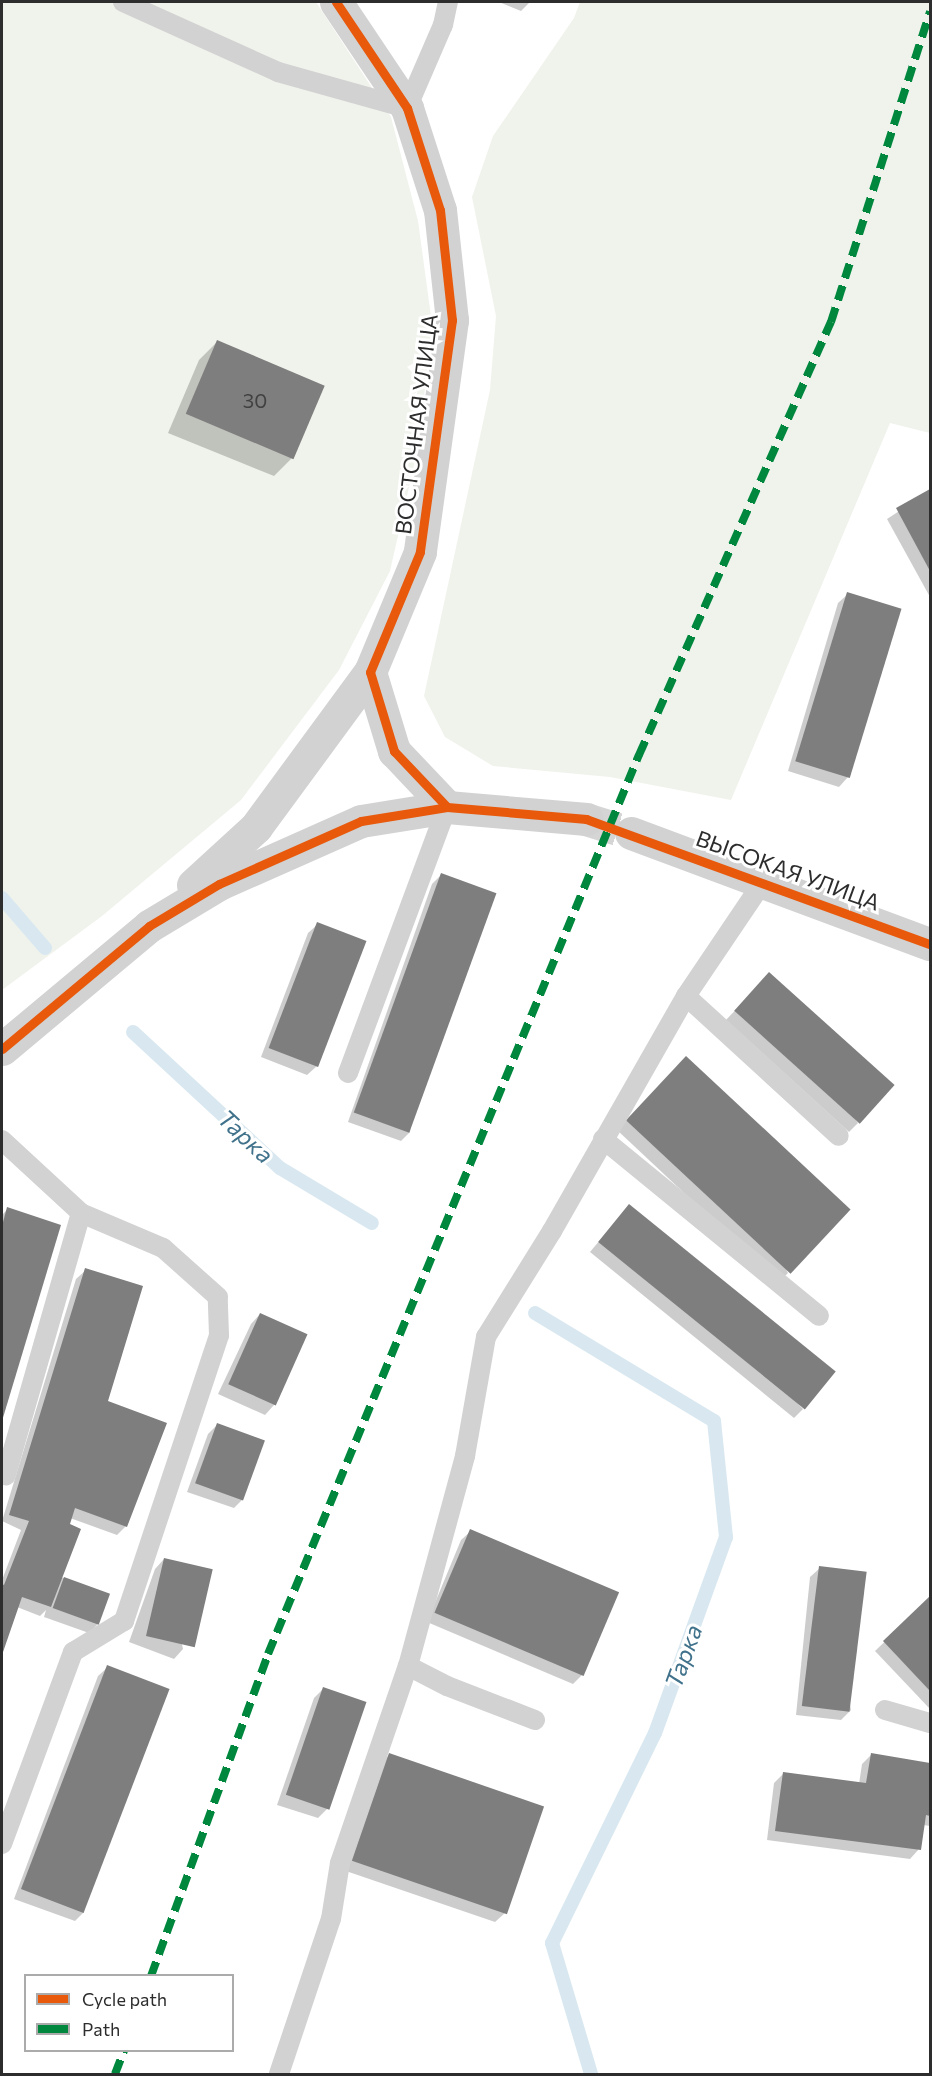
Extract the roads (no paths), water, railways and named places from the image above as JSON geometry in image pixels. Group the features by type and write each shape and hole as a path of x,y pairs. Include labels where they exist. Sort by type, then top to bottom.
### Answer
{"street":[{"name":"ВОСТОЧНАЯ УЛИЦА","path":"149,926 256,827 370,672 420,552 452,320 440,210 407,108 336,2"},
{"path":"370,672 394,751 447,807"},
{"path":"2,1049 149,926 219,884 361,821 447,807 586,819"},
{"name":"ВЫСОКАЯ УЛИЦА","path":"631,833 930,944"}],"lane":[{"path":"123,2 278,72 407,108 443,25 448,2"},
{"path":"348,1073 447,807"},
{"path":"279,2074 331,1919 340,1863 408,1666 465,1456 486,1337 552,1232 686,996 763,882"},
{"path":"686,996 839,1136"},
{"path":"603,1139 819,1316"},
{"path":"2,1140 81,1213 171,1255 218,1297 219,1335 124,1621 73,1652 2,1844"},
{"path":"6,1475 81,1213"},
{"path":"408,1666 447,1686 535,1720"},
{"path":"885,1710 930,1723"}],"waterway":[{"name":"Тарка","path":"2,898 45,948"},
{"name":"Тарка","path":"133,1032 280,1168 372,1223"},
{"name":"Тарка","path":"535,1313 714,1421 726,1537 655,1733 552,1943 591,2074"}],"tunnel":[{"path":"586,819 631,833"}]}
